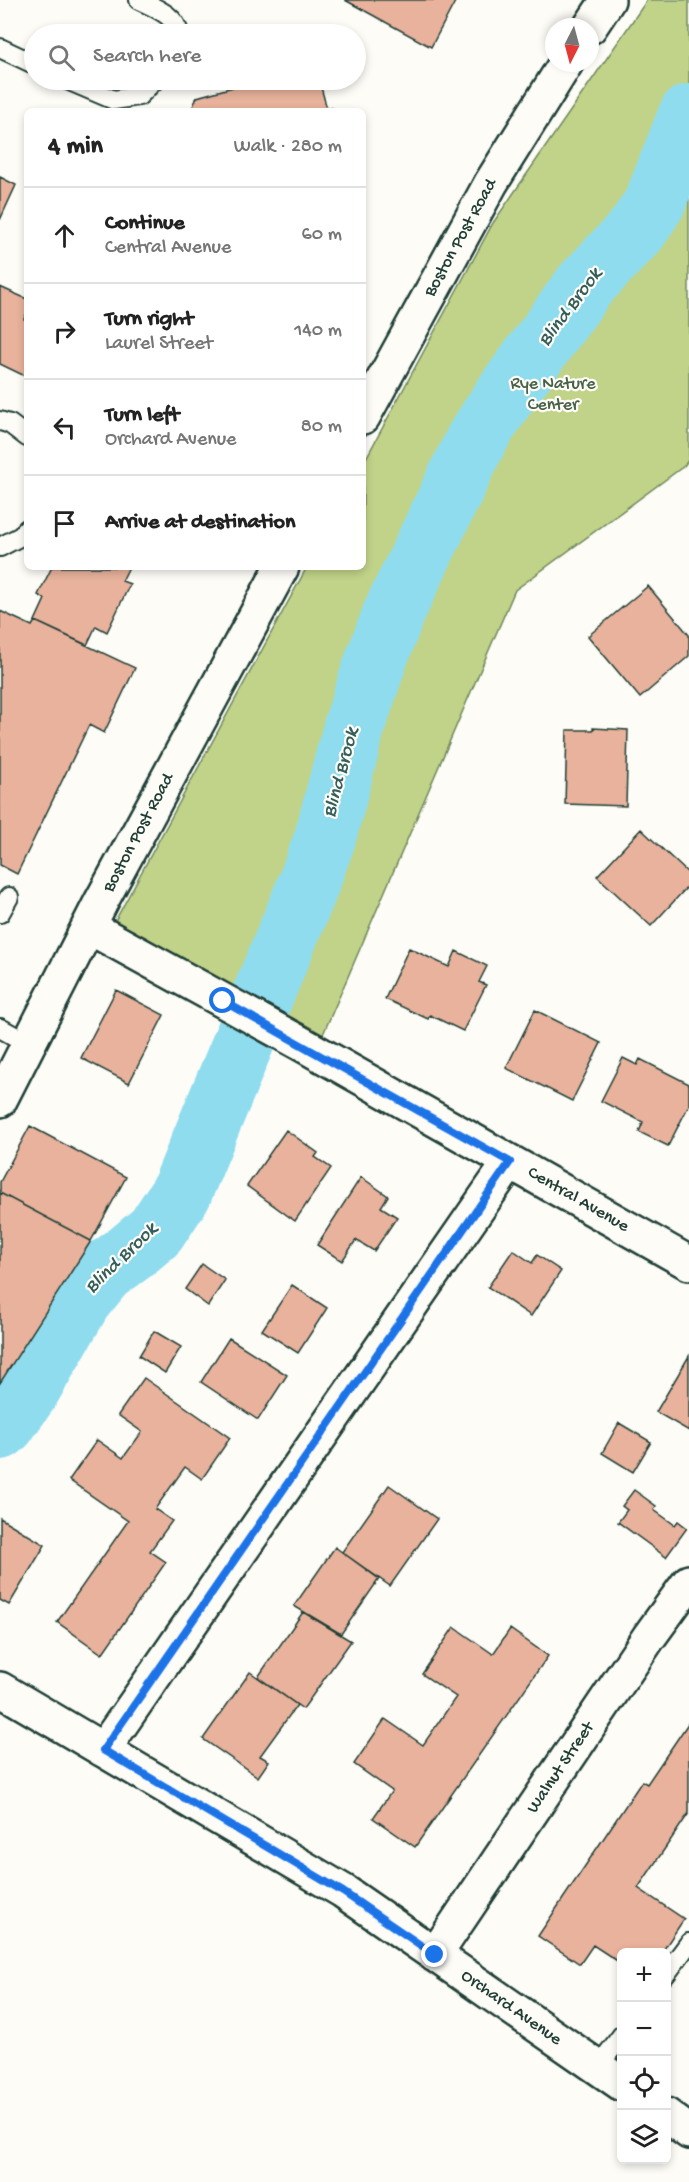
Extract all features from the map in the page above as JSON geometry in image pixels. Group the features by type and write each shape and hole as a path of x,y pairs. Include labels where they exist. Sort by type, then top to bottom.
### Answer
{"street":[{"path":"596,18 608,0"},
{"name":"Boston Post Road","path":"366,412 491,183 560,72"},
{"name":"Boston Post Road","path":"0,1100 89,927 280,570"},
{"name":"Central Avenue","path":"89,927 689,1263"},
{"path":"103,1750 510,1162"},
{"name":"Walnut Street","path":"435,1955 649,1637 689,1582"},
{"name":"Orchard Avenue","path":"0,1689 343,1892 609,2076"},
{"path":"671,2119 689,2132"}],"lane":[{"path":"139,0 166,14 175,24"},
{"path":"0,48 24,59"},
{"path":"90,90 114,100 139,96 145,90"},
{"path":"0,421 10,424 24,435"},
{"path":"0,547 24,532"},
{"path":"0,1028 29,1044"},
{"path":"671,1967 689,1943"},
{"path":"609,2076 617,2049"}],"green space":[{"name":"Rye Nature Center","path":"647,0 689,0 689,459 684,466 515,590 321,1039 114,923 305,570 366,570 366,458 493,223"}],"building":[{"path":"345,0 456,0 431,47"},
{"path":"222,90 322,90 327,108 192,108 197,97"},
{"path":"0,177 16,185 0,220"},
{"path":"0,287 24,298 24,376 0,364"},
{"path":"50,570 128,570 122,581 130,584 107,632 96,626 87,645 35,621 45,599 38,595"},
{"path":"648,586 689,635 689,656 640,698 588,636"},
{"path":"0,611 32,626 35,621 135,668 104,733 89,725 17,874 0,865"},
{"path":"593,728 628,730 626,806 565,804 567,730 593,730"},
{"path":"641,829 689,874 689,885 651,926 597,876"},
{"path":"409,948 449,967 456,951 487,966 479,982 486,985 463,1031 430,1015 428,1019 385,999"},
{"path":"116,990 164,1015 129,1083 81,1058"},
{"path":"535,1010 601,1043 572,1101 506,1068"},
{"path":"623,1058 637,1065 640,1059 689,1084 689,1105 668,1146 639,1132 643,1122 601,1101"},
{"path":"30,1126 126,1177 91,1241 0,1193 0,1182"},
{"path":"286,1130 318,1153 315,1157 331,1168 295,1221 247,1186"},
{"path":"361,1177 388,1196 381,1207 397,1217 374,1251 356,1240 342,1261 317,1245"},
{"path":"0,1193 91,1241 0,1383"},
{"path":"513,1250 532,1263 537,1255 561,1271 531,1316 488,1287"},
{"path":"202,1264 225,1280 208,1306 185,1289"},
{"path":"292,1285 327,1308 298,1353 262,1330"},
{"path":"154,1331 181,1347 165,1373 139,1356"},
{"path":"229,1338 287,1375 258,1420 201,1382"},
{"path":"689,1356 689,1431 656,1412"},
{"path":"144,1378 230,1438 202,1479 185,1467 155,1509 172,1521 150,1551 166,1562 102,1654 57,1622 128,1521 69,1480 97,1440 123,1458 142,1432 118,1415"},
{"path":"619,1423 651,1442 633,1472 602,1453"},
{"path":"389,1485 437,1519 390,1586 342,1552"},
{"path":"634,1490 656,1506 654,1510 675,1525 678,1521 687,1528 666,1557 618,1522 627,1510 622,1506"},
{"path":"0,1518 45,1545 9,1605 0,1600"},
{"path":"335,1547 379,1579 341,1634 294,1606"},
{"path":"303,1612 351,1641 303,1709 258,1677"},
{"path":"454,1627 493,1654 510,1629 548,1656 415,1847 373,1818 392,1791 354,1764 385,1719 423,1745 456,1697 422,1674"},
{"path":"250,1672 297,1705 260,1756 269,1761 258,1777 203,1739"},
{"path":"689,1722 689,1813 638,1888 684,1919 665,1948 617,1948 617,1961 593,1945 580,1964 538,1936 642,1781 647,1784"}],"waterway":[{"name":"Blind Brook","path":"0,1429 29,1390 81,1300 104,1272 156,1231 181,1193 305,893 325,838 354,727 394,612 476,440 503,398 584,286 637,230 655,202 689,115"}],"route":[{"path":"223,1001 510,1162 103,1750 343,1892 435,1955"}]}
